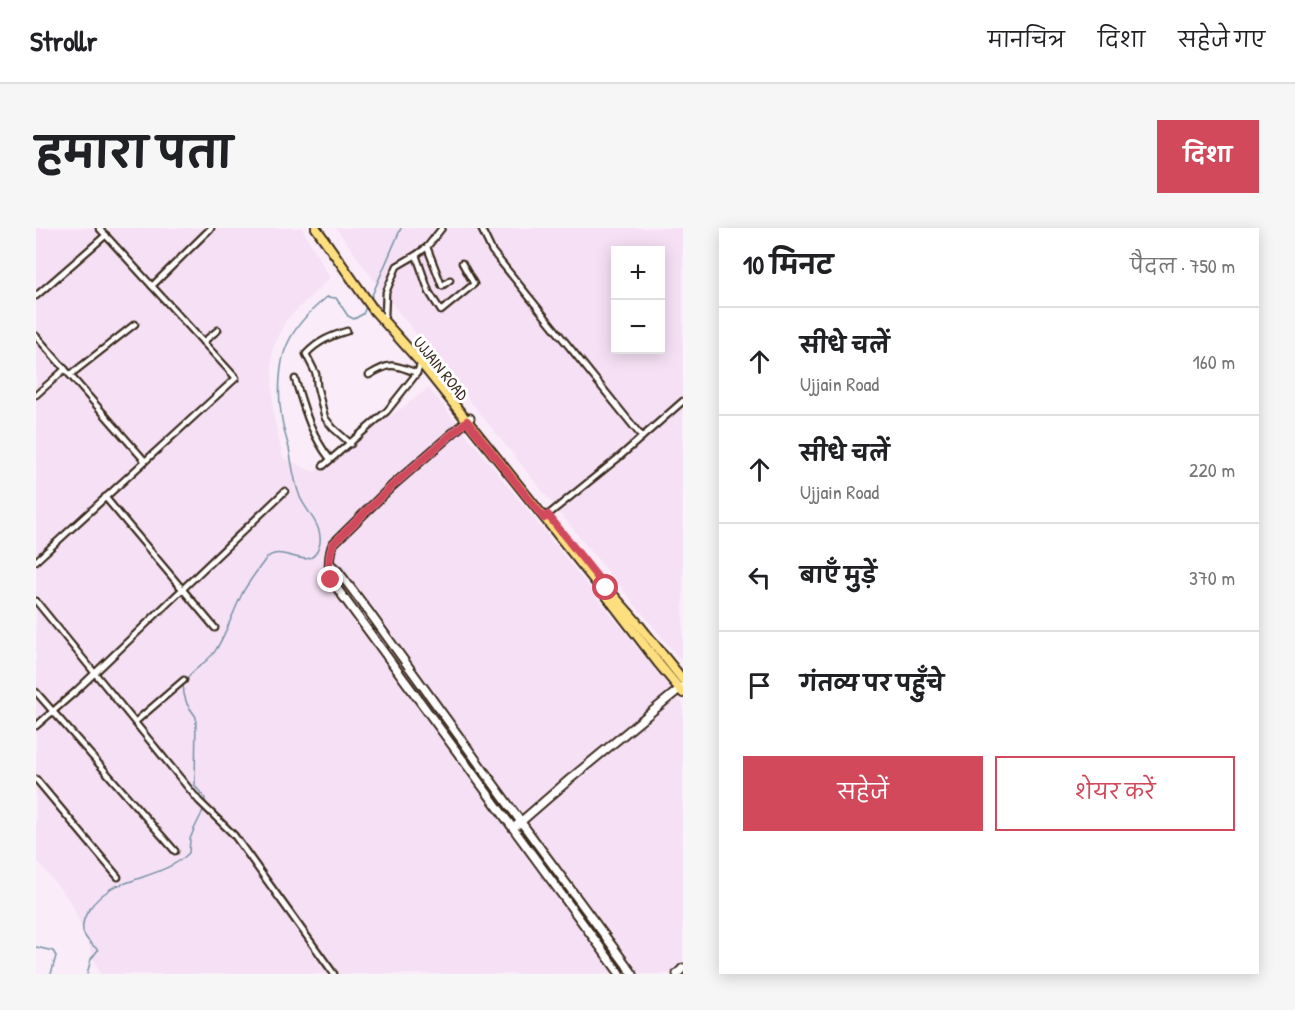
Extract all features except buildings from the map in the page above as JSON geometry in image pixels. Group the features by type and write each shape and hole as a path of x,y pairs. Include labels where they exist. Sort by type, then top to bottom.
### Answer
{"main road":[{"name":"UJJAIN ROAD","path":"316,228 367,297 469,420"},
{"name":"UJJAIN ROAD","path":"322,228 367,297"},
{"name":"UJJAIN ROAD","path":"375,307 385,316 469,420 659,664 682,689"},
{"name":"UJJAIN ROAD","path":"546,517 683,680"}],"street":[{"path":"36,561 236,378 99,228"},
{"path":"152,285 212,228"},
{"path":"385,316 386,292 397,266 427,247 442,228"},
{"path":"481,228 492,251 642,437"},
{"path":"36,296 106,235"},
{"path":"427,247 442,286 450,280"},
{"path":"416,255 429,292 441,311 474,284 462,263"},
{"path":"70,375 135,324"},
{"path":"203,342 218,330"},
{"path":"347,331 325,339 306,354 316,374 319,396 326,418 333,428 351,444"},
{"path":"36,336 145,461"},
{"path":"323,466 387,411 417,373 421,363"},
{"path":"369,375 390,365 417,373"},
{"path":"36,395 65,369"},
{"path":"295,379 316,440 330,459"},
{"path":"546,517 683,401"},
{"path":"469,420 392,486 333,544 330,551 329,573 331,580 620,974"},
{"path":"36,726 95,673 285,491"},
{"path":"105,497 215,628"},
{"path":"330,564 338,571 633,974"},
{"path":"36,601 199,801 234,835 334,974"},
{"path":"135,723 184,680"},
{"path":"513,828 682,689"},
{"path":"36,692 175,851"},
{"path":"36,779 118,877"},
{"path":"677,974 683,968"}],"shaded area":[{"path":"36,228 302,228 330,278 286,320 272,350 273,413 283,458 314,472 429,388 683,704 683,974 100,974 72,904 36,859"},
{"path":"336,228 683,228 683,663 378,286"}],"waterway":[{"path":"370,300 401,228"},
{"path":"186,680 214,653 244,590 265,560 272,555 279,554 302,559 309,558 319,547 320,533 298,491 282,422 279,388 282,360 294,331 327,297 336,298 348,316 354,319 363,314 366,307"},
{"path":"183,684 187,704 196,717 195,786 205,798 205,804"},
{"path":"87,974 91,959 98,950 83,932 84,920 90,908 112,888 183,859 189,853 190,839 204,809"},
{"path":"36,947 53,951 56,956 51,974"}],"route":[{"path":"331,580 330,551 333,544 392,486 467,421 544,518 548,515 606,588"}]}
